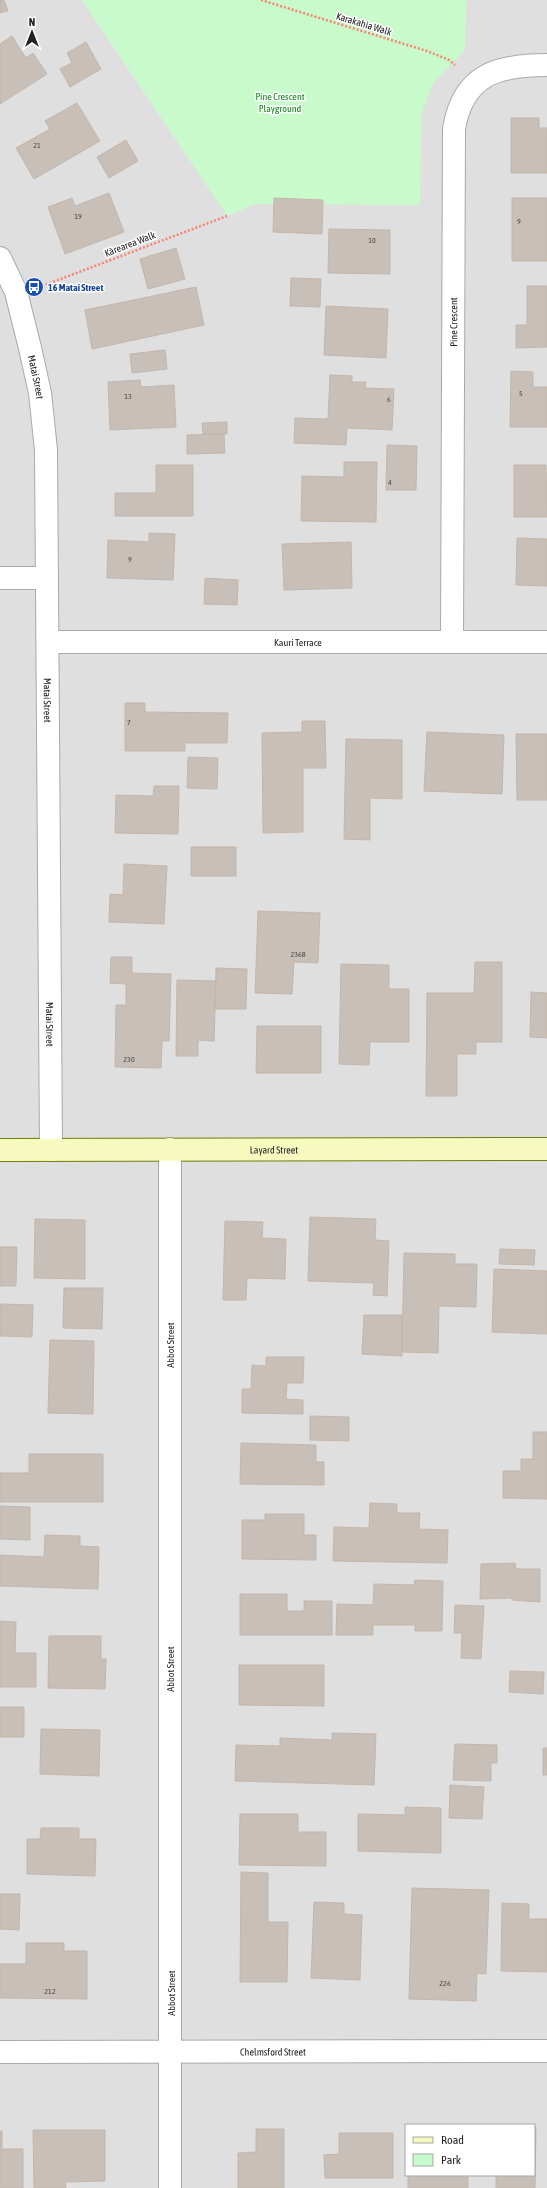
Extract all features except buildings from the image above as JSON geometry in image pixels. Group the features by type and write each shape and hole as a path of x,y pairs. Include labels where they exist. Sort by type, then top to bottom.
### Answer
{"street":[{"name":"Pine Crescent","path":"452,642 455,122 457,110 467,94 479,82 493,72 510,67 547,65"},
{"name":"Matai Street","path":"0,258 16,292 40,393 46,450 51,1150"},
{"path":"0,578 47,578"},
{"name":"Kauri Terrace","path":"48,642 547,642"},
{"name":"Abbot Street","path":"170,1149 170,2188"},
{"name":"Layard Street","path":"0,1150 547,1149"},
{"name":"Chelmsford Street","path":"0,2052 547,2052"}],"path":[{"name":"Karakahia Walk","path":"261,0 427,51 449,60 459,68"},
{"name":"Kārearea Walk","path":"40,287 226,216"}],"shaded area":[{"path":"0,0 547,0 547,2188 0,2188"}],"green space":[{"name":"Pine Crescent Playground","path":"82,0 466,0 465,50 433,83 421,115 420,205 255,204 227,216"}],"place":[{"name":"16 Matai Street","path":"34,287"}]}
